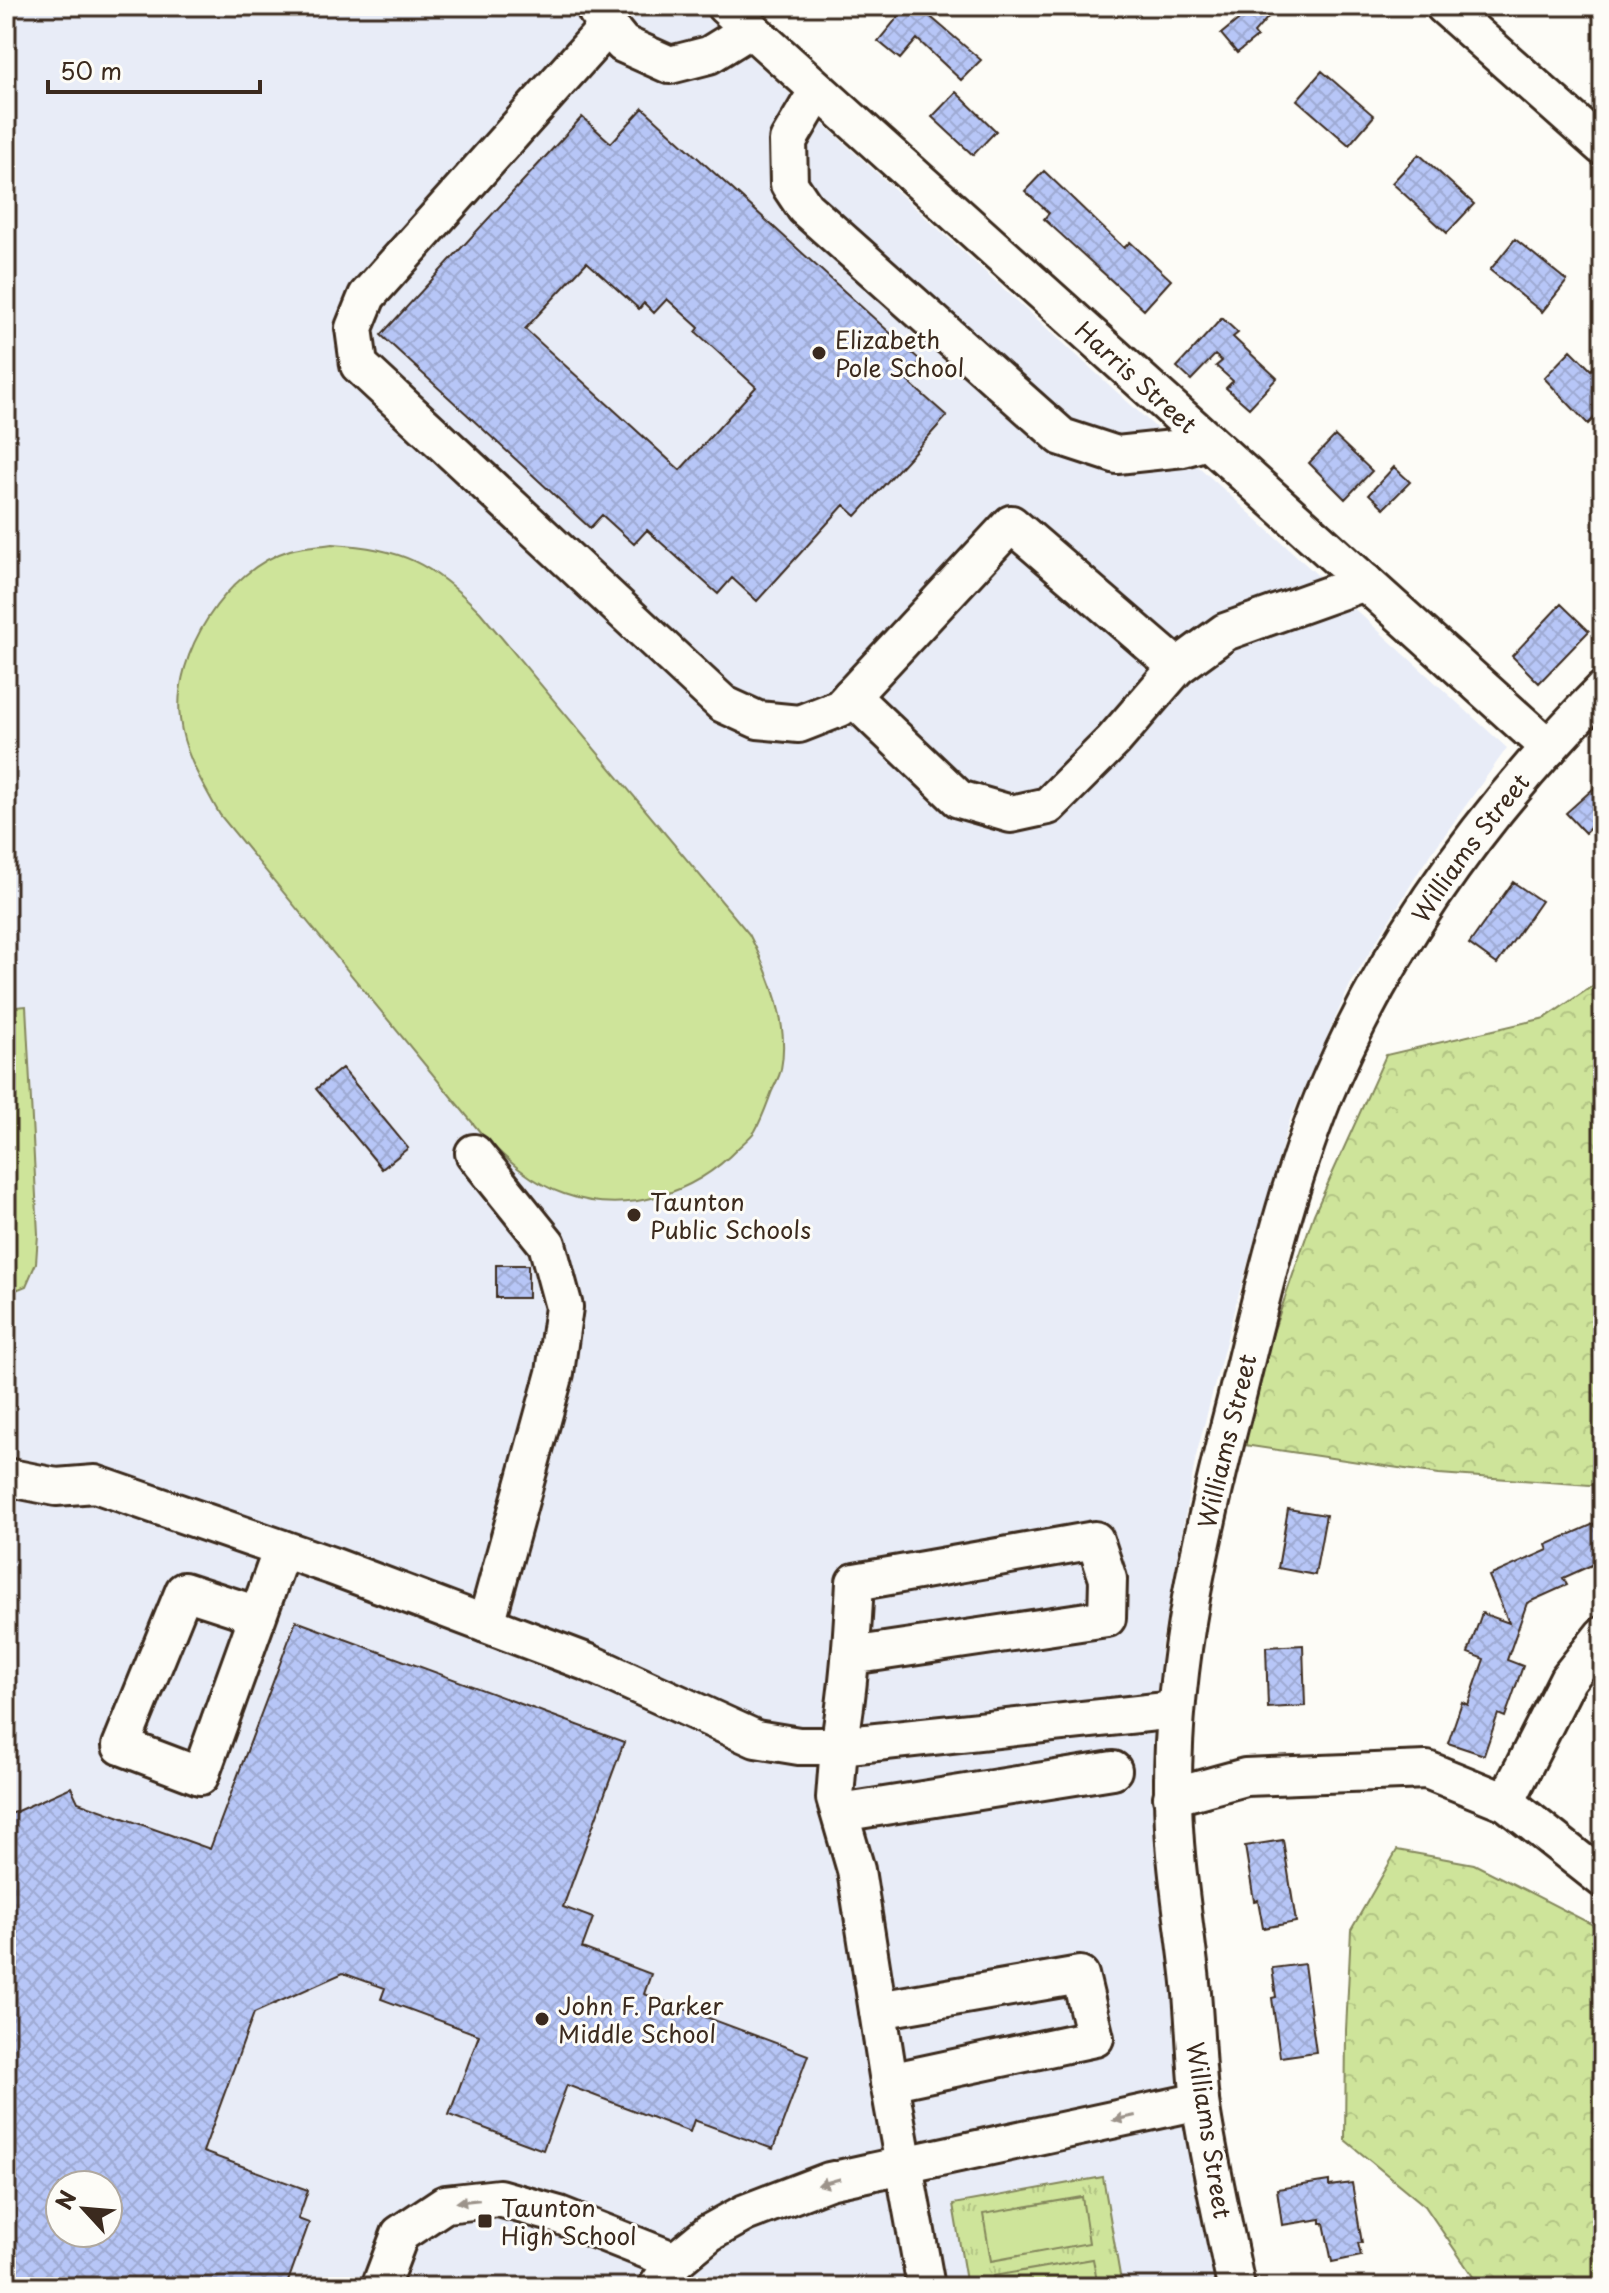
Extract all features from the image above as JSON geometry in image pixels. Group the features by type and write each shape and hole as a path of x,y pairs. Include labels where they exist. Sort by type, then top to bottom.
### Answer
{"street":[{"path":"1444,6 1603,147"},
{"path":"738,18 709,55 670,65 623,44 602,16 367,296 354,328 359,365 723,704 758,720 799,724 840,708 1011,524 1177,667"},
{"name":"Harris Street","path":"738,18 1549,748"},
{"path":"818,90 788,141 789,184 805,208 1062,437 1117,455 1183,448 1208,441"},
{"path":"851,696 959,799 1011,814 1048,806 1113,741 1177,667 1225,632 1365,582"},
{"name":"Williams Street","path":"1236,2287 1200,2101 1172,1797 1175,1710 1187,1611 1210,1499 1298,1169 1322,1101 1377,984 1421,909 1460,853 1603,690"},
{"path":"474,1153 547,1244 564,1307 555,1373 486,1624"},
{"path":"6,1477 56,1487 95,1484 282,1549 589,1663 756,1739 799,1746 839,1746 1175,1710"},
{"path":"851,1656 1107,1618 1108,1579 1095,1540 855,1582 851,1656 850,1687 839,1746 835,1798 856,1870 889,2082 926,2287"},
{"path":"258,1615 184,1591 121,1746 200,1776 282,1549"},
{"path":"1506,1802 1568,1679 1603,1635"},
{"path":"840,1813 1113,1770"},
{"path":"1172,1797 1245,1777 1427,1770 1506,1802 1603,1879"},
{"path":"878,2010 1080,1975 1095,2038 889,2082"},
{"path":"380,2287 400,2234 445,2204 499,2198 559,2215 666,2274 709,2233 745,2213 829,2181 1200,2101"}],"shaded area":[{"name":"Taunton Public Schools","path":"6,6 694,6 1507,748 1421,868 1350,985 1289,1122 1196,1456 1161,1647 1151,1790 1219,2287 6,2287"}],"green space":[{"path":"333,544 397,554 430,570 463,595 749,934 776,999 783,1034 781,1069 755,1131 701,1178 658,1196 611,1203 564,1194 541,1184 521,1170 485,1138 220,815 190,757 180,719 180,694 185,668 195,642 208,617 245,575 267,560 290,550"},
{"path":"1603,979 1603,1486 1439,1474 1244,1445 1269,1344 1314,1214 1386,1055 1545,1018"},
{"path":"26,1006 38,1234 36,1263 26,1286 6,1294 6,1008"},
{"path":"1397,1850 1474,1864 1603,1930 1603,2287 1480,2287 1425,2206 1345,2140 1351,1930"},
{"path":"1103,2177 1122,2287 967,2287 953,2204"},
{"path":"1082,2197 1089,2243 991,2261 983,2214"},
{"path":"1093,2259 1098,2287 995,2287 993,2276"}],"building":[{"path":"907,6 918,6 981,60 961,80 917,39 900,59 878,41"},
{"path":"1255,6 1278,6 1254,33 1257,37 1237,53 1221,34"},
{"path":"1322,71 1374,116 1349,145 1297,100"},
{"path":"956,92 996,131 973,155 932,117"},
{"name":"Elizabeth Pole School","path":"643,108 921,361 905,379 947,416 856,516 844,505 757,601 732,578 718,594 647,530 634,544 602,515 590,528 381,335 582,117 611,143","holes":["587,262 639,309 644,303 654,313 667,299 699,328 696,332 756,387 680,470 525,329"]},
{"path":"1419,154 1474,204 1447,233 1392,183"},
{"path":"1044,171 1124,248 1130,242 1171,280 1144,310 1044,219 1049,213 1025,191"},
{"path":"1515,239 1567,281 1542,312 1490,270"},
{"path":"1222,318 1238,333 1233,337 1277,378 1249,408 1226,388 1233,381 1216,366 1222,361 1215,355 1191,380 1177,367"},
{"path":"1571,350 1591,370 1603,359 1603,409 1588,424 1544,378"},
{"path":"1335,436 1372,471 1345,499 1309,463"},
{"path":"1394,467 1410,482 1384,508 1369,494"},
{"path":"1561,604 1589,631 1539,683 1512,656"},
{"path":"1603,780 1603,816 1585,833 1566,813"},
{"path":"1513,882 1541,901 1497,964 1469,944"},
{"path":"342,1068 408,1148 382,1169 316,1089"},
{"path":"496,1265 528,1265 528,1298 496,1298"},
{"path":"1288,1509 1326,1515 1315,1575 1278,1568"},
{"path":"1596,1523 1603,1539 1603,1560 1563,1578 1567,1585 1527,1603 1507,1660 1523,1666 1505,1717 1498,1714 1484,1755 1448,1743 1462,1702 1468,1705 1484,1659 1468,1653 1482,1613 1509,1623 1489,1576 1548,1550 1546,1545"},
{"path":"296,1621 624,1742 563,1907 593,1918 582,1948 651,1974 644,1994 808,2055 773,2149 694,2120 690,2132 567,2085 543,2150 449,2115 479,2035 381,1999 385,1988 343,1973 254,2013 203,2152 308,2190 298,2219 309,2223 286,2287 6,2287 6,1816 71,1787 78,1802 210,1849"},
{"path":"1303,1645 1305,1706 1268,1708 1266,1647"},
{"path":"1283,1840 1296,1922 1263,1928 1258,1900 1254,1901 1245,1846"},
{"path":"1304,1964 1316,2052 1280,2057 1272,1998 1276,1997 1272,1968"},
{"path":"1329,2181 1329,2186 1352,2183 1362,2243 1358,2243 1361,2256 1332,2262 1321,2219 1282,2225 1277,2189"}],"place":[{"name":"Elizabeth Pole School","path":"819,353"},
{"name":"Taunton Public Schools","path":"634,1215"},
{"name":"John F. Parker Middle School","path":"542,2019"},
{"name":"Taunton High School","path":"485,2221"}]}
